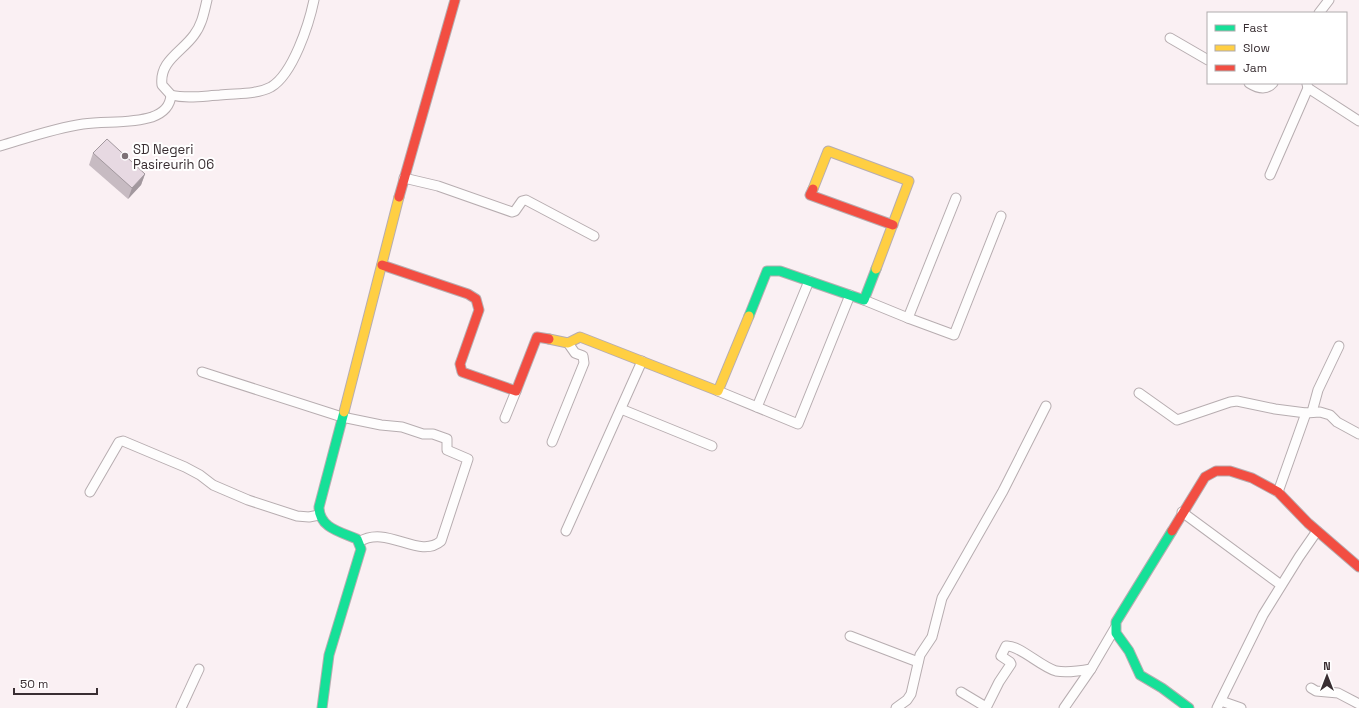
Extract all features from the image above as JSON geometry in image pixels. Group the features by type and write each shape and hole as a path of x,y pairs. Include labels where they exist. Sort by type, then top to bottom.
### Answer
{"street":[{"path":"207,0 199,28 168,62 163,70 162,86 170,95 180,97 250,92 272,86 280,80 287,70 307,28 314,0"},
{"path":"359,542 323,522 319,515 319,507 404,178 455,0"},
{"path":"1319,12 1329,0"},
{"path":"1170,38 1207,59"},
{"path":"1251,84 1259,88 1268,87 1272,84"},
{"path":"1270,175 1308,86 1359,121"},
{"path":"0,146 73,126 130,122 152,117 166,109 169,104 170,95"},
{"path":"864,300 893,224 908,181 828,151 810,195 893,224"},
{"path":"404,178 438,186 513,212 522,201 526,200 594,236"},
{"path":"908,318 956,198"},
{"path":"718,391 767,271 780,271 810,281 954,335 1001,216"},
{"path":"382,265 468,294 476,299 479,310 460,364 462,372 516,391"},
{"path":"757,407 810,281"},
{"path":"506,418 537,337 568,343 580,337 798,424 850,295"},
{"path":"552,442 592,342"},
{"path":"568,343 575,352 583,356 584,363"},
{"path":"1278,492 1318,390 1339,346"},
{"path":"566,531 642,361"},
{"path":"202,372 342,417 381,425 402,427 423,434 433,434 447,439 447,450 468,460 441,541 437,544 423,547 380,536 367,537 359,542"},
{"path":"1139,393 1177,420 1237,401 1250,405 1325,413 1359,434"},
{"path":"896,708 907,700 911,694 920,655 934,630 942,598 1003,491 1046,406"},
{"path":"621,409 712,446"},
{"path":"90,492 119,442 123,441 185,467 200,475 213,486 248,500 297,516 309,517 319,515"},
{"path":"1064,708 1091,669 1115,628 1116,622 1122,611 1182,512 1205,477 1215,471 1233,471 1268,486 1278,492 1318,531 1347,554 1359,567"},
{"path":"1182,512 1281,584"},
{"path":"1241,708 1219,705 1263,615 1281,584 1318,531"},
{"path":"322,708 329,655 360,553 359,542"},
{"path":"1115,628 1118,638 1130,651 1142,678 1162,688 1189,708"},
{"path":"850,636 918,662"},
{"path":"961,692 986,707 999,682 1011,664 1001,656 1007,645 1026,653 1041,665 1056,671 1066,672 1091,669"},
{"path":"181,708 199,669"},
{"path":"1310,688 1316,691 1338,693 1359,704"}],"building":[{"path":"107,139 145,174 132,188 93,153"}],"traffic: fast":[{"path":"749,316 767,271 780,271 864,300 876,269"},
{"path":"322,708 329,655 361,549 357,539 327,525 320,514 319,507 344,412"},
{"path":"1172,531 1116,622 1116,633 1129,651 1140,675 1162,688 1189,708"}],"traffic: slow":[{"path":"813,189 828,151 909,181 876,269"},
{"path":"344,412 399,197"},
{"path":"549,339 568,343 580,337 718,391 749,316"}],"traffic: jam":[{"path":"399,197 455,0"},
{"path":"813,189 810,195 893,225"},
{"path":"382,265 468,294 476,299 479,310 460,364 462,372 516,391 537,337 549,339"},
{"path":"1172,531 1205,477 1216,471 1230,471 1252,478 1278,492 1308,523 1359,567"}],"place":[{"name":"SD Negeri Pasireurih 06","path":"125,156"}]}
